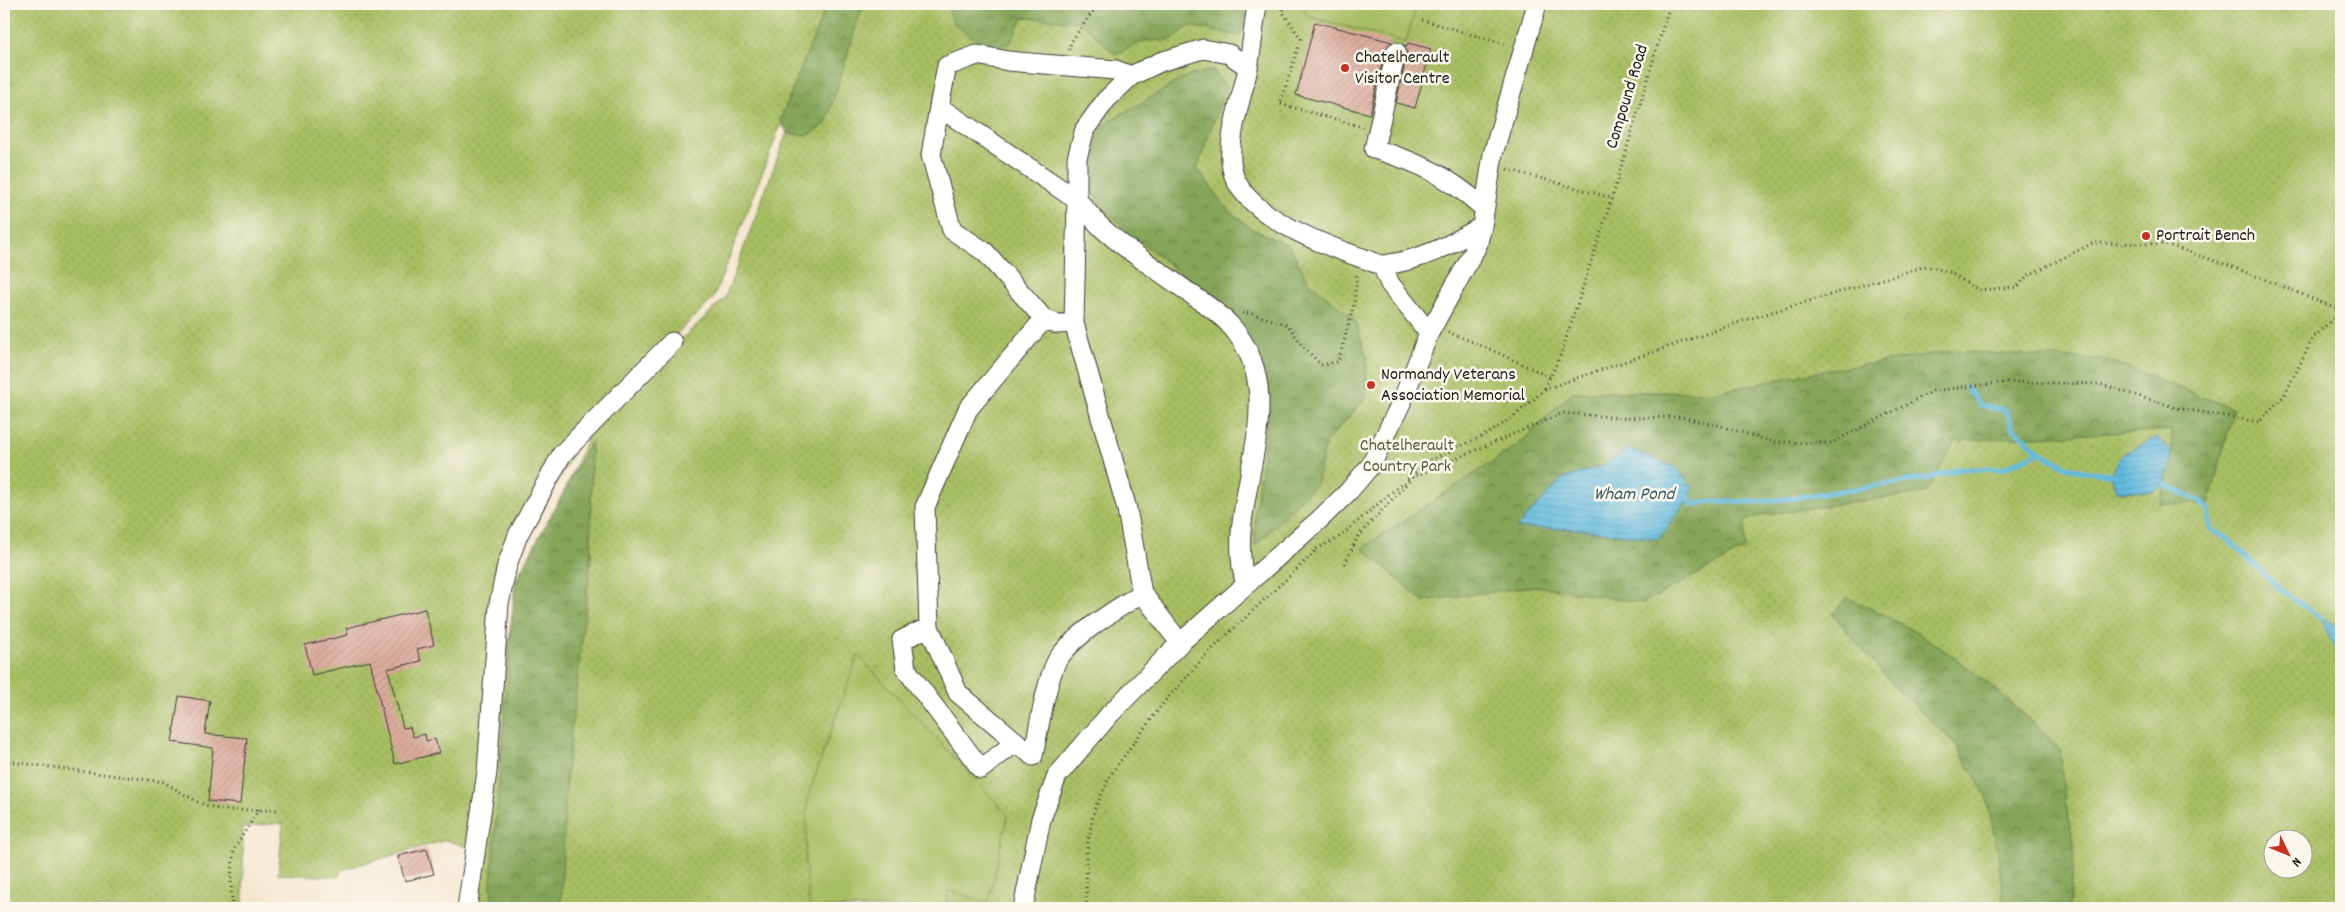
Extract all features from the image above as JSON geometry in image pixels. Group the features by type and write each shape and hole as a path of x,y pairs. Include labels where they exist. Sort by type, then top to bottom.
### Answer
{"lane":[{"path":"1258,4 1248,67 1230,150 1232,171 1254,203 1276,220 1299,234 1382,265 1420,258 1449,247 1483,217"},
{"path":"1023,908 1040,819 1057,776 1110,714 1180,644 1319,520 1349,491 1371,465 1477,246 1493,154 1537,4"},
{"path":"1180,644 1142,593 1126,509 1074,323 1078,200 1077,158 1085,128 1106,100 1131,76 1160,62 1203,49 1229,54 1248,67"},
{"path":"1396,52 1374,149 1421,165 1457,184 1483,217"},
{"path":"1074,323 1057,324 1044,319 985,252 952,230 931,155 947,66 977,55 1008,61 1116,70 1131,76"},
{"path":"939,107 1078,200 1100,226 1230,324 1248,350 1257,381 1259,428 1240,542 1240,567 1246,585"},
{"path":"1382,265 1390,284 1437,332"},
{"path":"1044,319 968,409 925,507 929,627 958,693 1033,756 1045,698 1059,657 1093,624 1142,593"},
{"path":"468,908 487,772 499,604 507,565 518,535 562,454 672,342"},
{"path":"929,627 902,640 906,669 981,769 1016,742"}],"path":[{"path":"1065,66 1071,42 1098,4"},
{"path":"1283,4 1282,11 1301,39 1280,104 1378,131"},
{"name":"Compound Road","path":"1545,389 1561,354 1612,198 1670,4"},
{"path":"1422,20 1524,50"},
{"path":"1512,170 1612,198"},
{"path":"1086,908 1087,847 1094,810 1111,774 1163,703 1209,652 1320,547 1338,538 1430,461 1491,432 1518,414 1545,389 1749,319 1926,266 1949,272 1979,290 2017,287 2027,276 2093,243 2165,244 2232,267 2341,310 2313,338 2284,396 2260,422 2177,408 2099,384 2008,382 1934,391 1831,443 1773,442 1721,426 1680,417 1623,418 1563,413 1413,478 1358,536 1346,564"},
{"path":"1216,313 1250,312 1288,325 1301,344 1321,365 1338,362 1354,305 1358,257"},
{"path":"1437,332 1485,346 1550,377"},
{"path":"4,761 164,782 199,803 222,810 259,808 277,810"},
{"path":"232,908 231,878 234,850 259,808"}],"green space":[{"path":"4,4 828,4 713,299 593,415 508,576 473,849 446,840 341,870 339,877 278,874 283,823 243,827 243,908 4,908"},
{"path":"827,4 863,4 826,124 809,135 788,134 780,120"},
{"name":"Chatelherault Country Park","path":"835,4 2341,4 2341,908 474,908 512,615 594,422 725,298"},
{"path":"947,4 1249,4 1240,36 1189,26 1171,40 1145,41 1115,54 1081,22 1023,17 1010,43 997,47 977,40 953,23"},
{"path":"1297,4 1417,4 1406,42 1310,17"},
{"path":"1214,70 1226,87 1197,168 1228,210 1252,229 1289,245 1309,282 1355,320 1367,358 1366,397 1325,444 1317,483 1255,546 1255,511 1269,410 1262,365 1237,319 1129,232 1101,206 1084,174 1089,133 1187,76"},
{"path":"1953,351 2107,360 2234,409 2209,504 2160,504 2172,453 2171,430 1955,441 1927,492 1761,515 1745,521 1745,549 1643,603 1536,586 1423,601 1362,548 1518,445 1572,392 1716,392 1816,372","holes":["1629,449 1689,497 1659,539 1577,529 1516,528 1562,479 1603,466"]},
{"path":"591,442 591,559 566,779 561,908 492,908 491,883 515,581"},
{"path":"1847,598 1907,627 1935,644 1987,682 2060,749 2064,793 2075,853 2069,908 2004,908 1998,852 1986,796 1955,743 1896,688 1832,614"},
{"path":"858,655 1008,815 988,903 948,890 946,908 810,908 805,862 808,796"}],"water":[{"path":"2157,437 2172,453 2165,485 2151,492 2116,491 2111,474 2122,455"},
{"name":"Wham Pond","path":"1629,449 1675,467 1693,488 1689,497 1659,539 1577,529 1516,528 1562,479 1603,466"},
{"path":"2321,618 2341,627 2341,664"}],"building":[{"name":"Chatelherault Visitor Centre","path":"1315,22 1392,42 1385,50 1370,114 1296,95"},
{"path":"1408,43 1431,49 1415,108 1396,103 1407,54 1404,45 1407,46"},
{"path":"425,609 434,645 417,649 421,661 388,669 403,728 410,727 413,737 425,734 426,741 435,739 439,753 395,764 370,661 312,675 305,645 348,635 346,628"},
{"path":"179,696 210,701 205,734 247,738 240,804 208,801 213,748 172,742"},
{"path":"427,849 434,874 405,881 398,856"}],"waterway":[{"path":"1966,387 1980,405 2006,410 2012,427 2040,452"},
{"path":"1689,497 1692,505 1711,501 1755,502 1794,498 1929,478 1960,469 2001,469 2040,452 2074,469 2111,474"},
{"path":"2165,485 2200,501 2209,509 2211,530 2228,539 2277,587 2321,618"}],"place":[{"name":"Chatelherault Visitor Centre","path":"1345,68"},
{"name":"Portrait Bench","path":"2146,236"},
{"name":"Normandy Veterans Association Memorial","path":"1371,385"}]}
